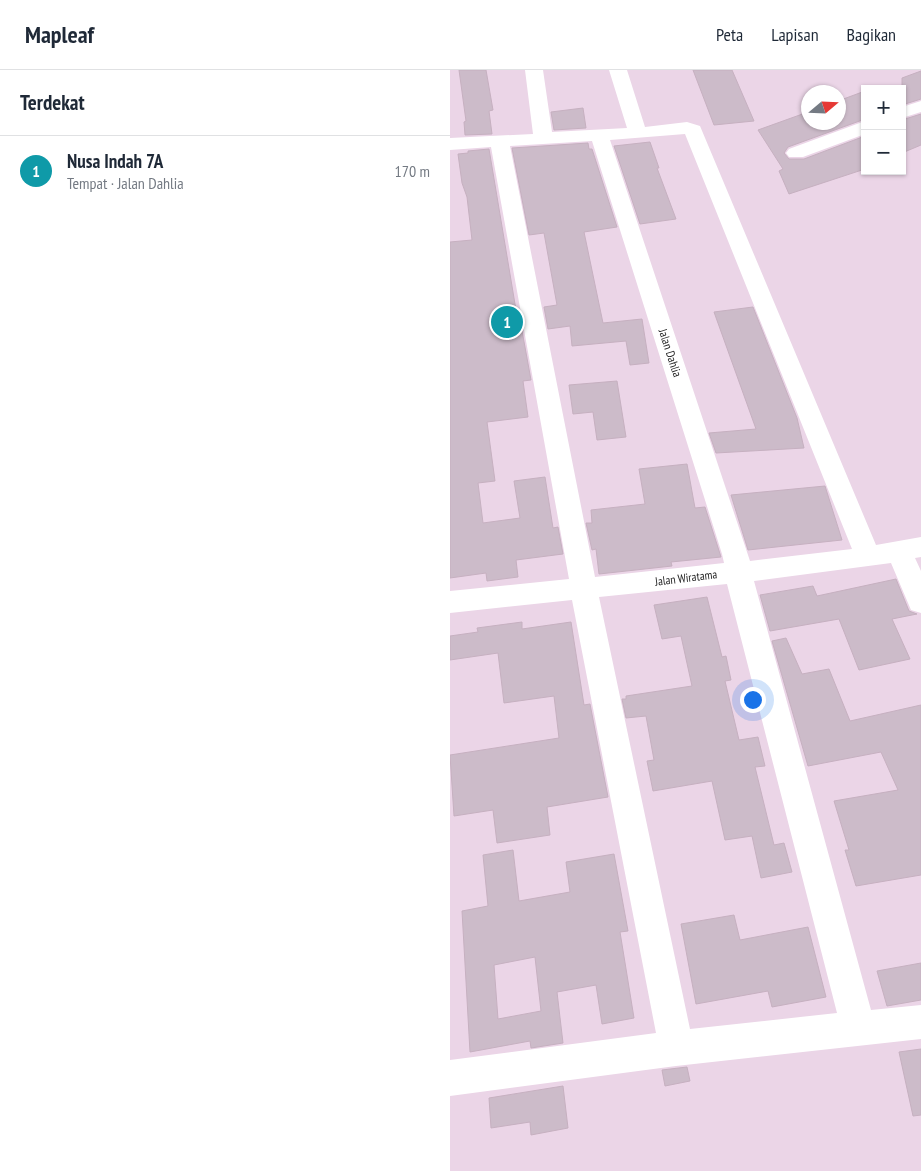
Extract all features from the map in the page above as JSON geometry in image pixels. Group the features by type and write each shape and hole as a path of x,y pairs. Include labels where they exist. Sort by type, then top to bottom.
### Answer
{"street":[{"path":"534,70 543,138"},
{"path":"618,70 638,133"},
{"path":"906,112 921,106"},
{"path":"450,144 638,133 687,128 693,130 868,557"},
{"path":"796,153 861,129"},
{"name":"Jalan Dahlia","path":"599,135 739,572 859,1030"},
{"path":"499,140 584,590 676,1048"},
{"path":"910,549 921,602"},
{"name":"Jalan Wiratama","path":"450,602 584,590 868,557 910,549"},
{"path":"450,1078 676,1048 921,1022"}],"building":[{"path":"459,70 486,70 493,110 489,111 492,134 465,135 464,122 466,121"},
{"path":"693,70 732,70 754,121 714,125"},
{"path":"921,71 921,99 906,104 906,85 902,85 902,78"},
{"path":"861,92 861,120 846,126 846,98"},
{"path":"583,108 586,128 554,130 551,112"},
{"path":"921,114 921,145 906,151 906,130 906,119"},
{"path":"801,115 801,130 835,130 788,147 784,153 789,159 804,159 861,138 861,170 789,194 779,171 783,169 758,130"},
{"path":"650,142 659,168 657,168 676,219 640,224 614,146"},
{"path":"588,143 589,149 592,149 617,227 584,232 603,323 642,319 649,363 630,365 626,341 572,346 570,326 548,329 544,307 557,305 544,233 529,235 512,148"},
{"path":"489,149 516,310 518,309 531,380 523,381 528,417 487,422 495,481 478,483 483,523 520,518 514,481 545,477 553,528 558,527 563,554 516,560 518,577 487,581 486,573 450,578 450,242 472,240 467,197 462,183 458,154"},
{"path":"753,307 797,418 804,448 716,453 709,433 756,429 714,312"},
{"path":"617,381 626,437 597,440 593,412 573,414 569,385"},
{"path":"687,464 695,508 705,507 721,557 671,562 672,566 599,574 596,549 592,550 586,523 592,523 591,510 645,504 639,469"},
{"path":"825,486 842,540 748,550 731,495"},
{"path":"896,579 909,611 917,614 892,619 910,659 859,670 839,619 770,631 760,595 813,586 817,596"},
{"path":"707,597 722,657 726,656 731,680 725,681 739,740 758,737 765,766 755,767 774,845 784,843 792,872 761,878 752,836 725,840 712,781 653,791 647,761 654,760 646,716 626,718 622,699 626,699 626,696 692,686 681,636 662,639 654,605"},
{"path":"522,622 522,629 571,622 584,705 590,704 608,797 547,807 550,835 497,843 493,810 454,816 450,755 559,738 554,696 504,703 498,653 450,660 450,636 478,632 477,628"},
{"path":"786,638 802,674 829,669 850,721 921,705 921,875 856,886 845,850 849,850 834,801 898,790 881,752 808,766 772,641"},
{"path":"513,850 519,901 570,892 566,862 614,854 628,931 620,932 634,1018 602,1024 596,985 557,992 563,1043 531,1048 530,1041 470,1052 462,911 488,906 483,855","holes":["535,957 541,1011 498,1019 494,965"]},
{"path":"734,915 740,940 808,927 826,997 772,1007 768,991 696,1004 681,924"},
{"path":"921,963 921,1000 887,1006 877,971"},
{"path":"921,1049 921,1115 913,1116 899,1052"},
{"path":"687,1067 690,1081 665,1086 662,1070"},
{"path":"563,1086 568,1128 531,1135 530,1122 491,1128 489,1098"}],"place":[{"name":"Nusa Indah 7A","path":"507,322"}]}
